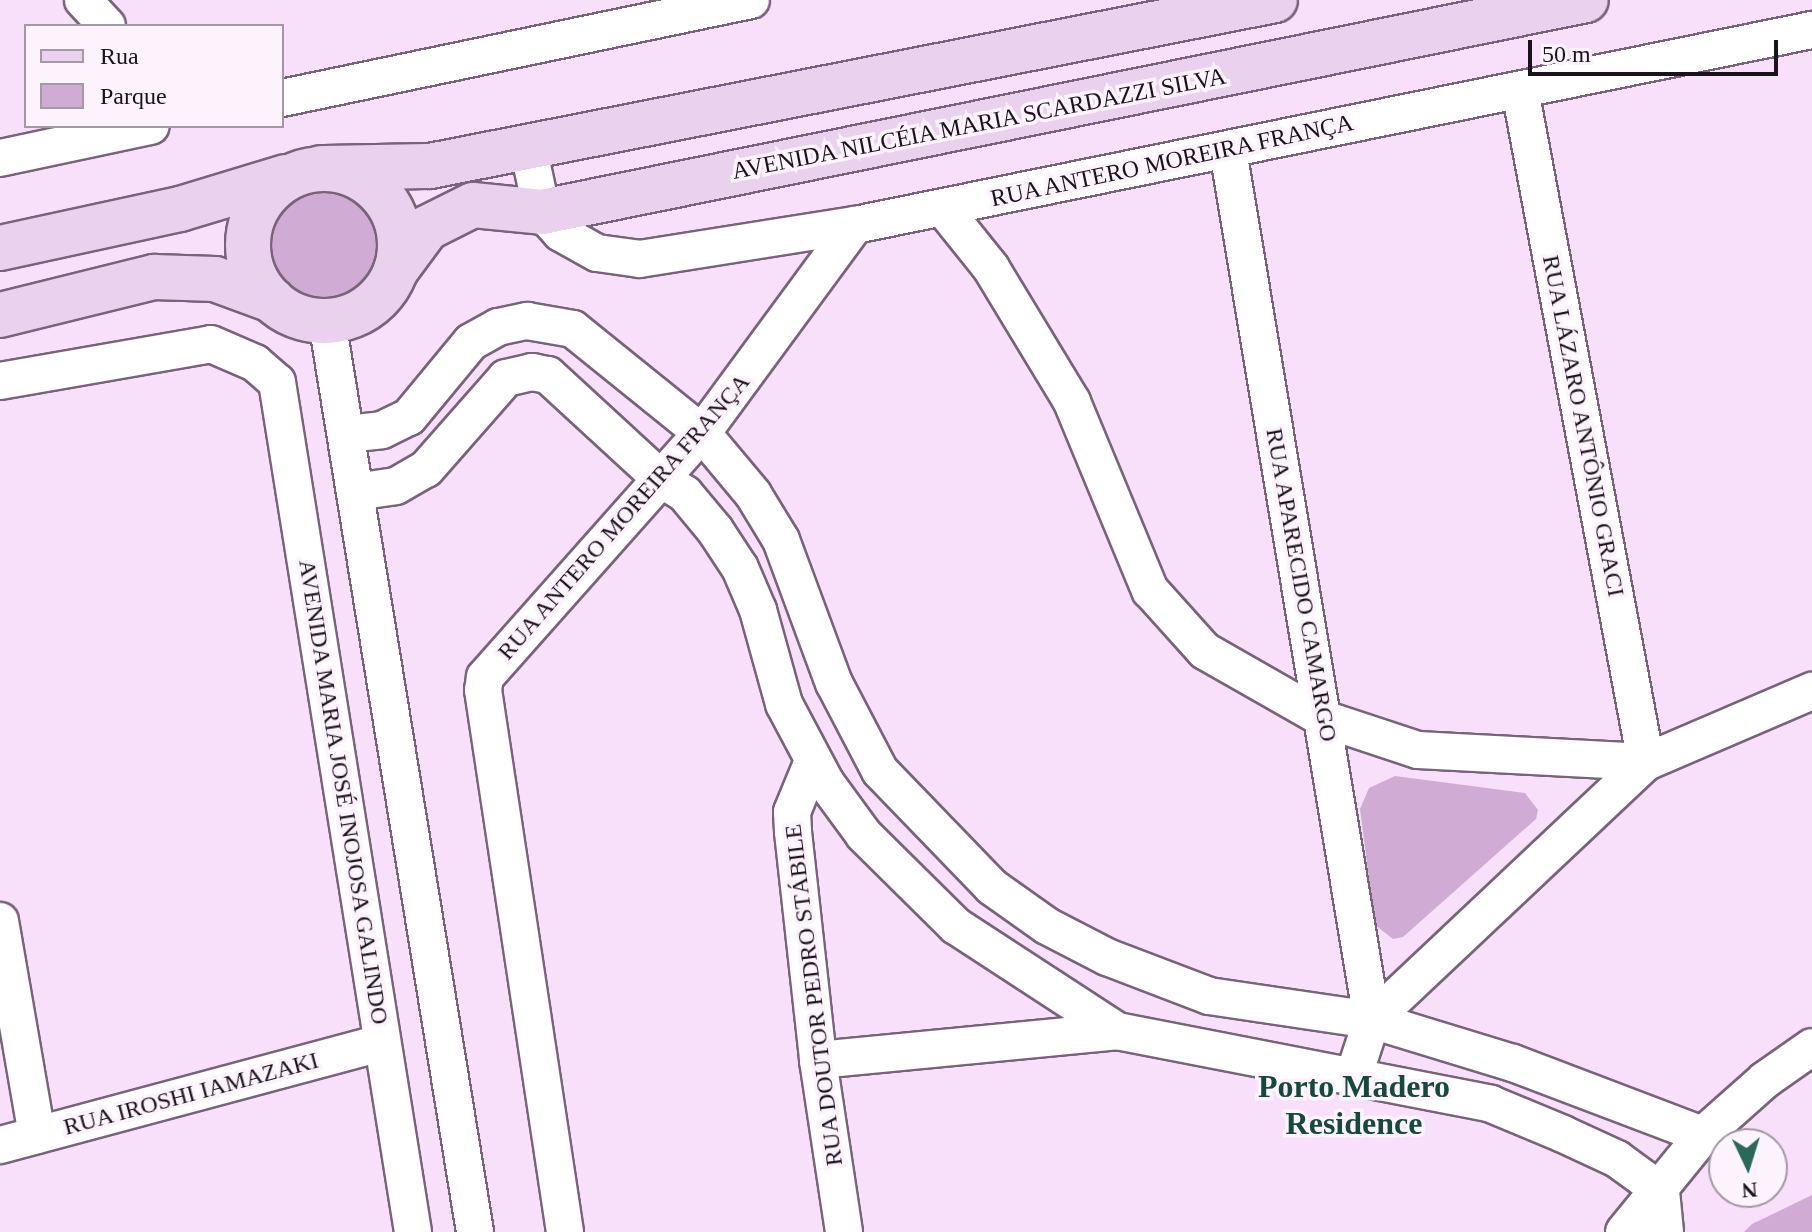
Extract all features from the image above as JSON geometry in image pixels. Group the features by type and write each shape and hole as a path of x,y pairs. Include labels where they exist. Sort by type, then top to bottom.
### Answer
{"street":[{"path":"83,0 105,24"},
{"path":"284,98 701,5 751,0"},
{"path":"0,248 180,209 306,172 430,166 1275,0"},
{"name":"AVENIDA NILCÉIA MARIA SCARDAZZI SILVA","path":"396,270 420,234 456,211 473,205 542,212 1586,0"},
{"name":"RUA ANTERO MOREIRA FRANÇA","path":"565,1232 483,690 485,677 702,433 855,225 1812,30"},
{"name":"RUA LÁZARO ANTÔNIO GRACI","path":"1520,90 1646,762"},
{"path":"0,158 142,128"},
{"path":"528,147 542,212 581,246 640,259 855,225"},
{"name":"RUA APARECIDO CAMARGO","path":"1228,150 1372,1020"},
{"path":"0,315 154,277 215,279 272,300 307,319 327,321 369,306 396,270 397,222 386,199 357,177 306,172 256,209 249,233 257,281 272,300"},
{"path":"943,208 991,268 1072,402 1150,590 1205,651 1324,719 1418,750 1646,762"},
{"path":"327,321 475,1232"},
{"path":"527,321 532,372"},
{"path":"346,434 401,423 471,342 498,327 527,321 558,324 586,336 702,433 753,494 781,540 834,683 880,771 992,887 1047,926 1107,957 1209,996 1372,1020 1513,1063 1703,1135"},
{"name":"AVENIDA MARIA JOSÉ INOJOSA GALINDO","path":"0,381 211,344 255,363 277,382 413,1232"},
{"path":"355,492 385,489 416,476 492,389 514,375 532,372 548,375 661,479 685,494 740,568 758,610 784,704 813,761 864,835 917,891 967,933 1067,993 1117,1031"},
{"path":"1353,1078 1372,1020 1646,762 1812,691"},
{"name":"RUA DOUTOR PEDRO STÁBILE","path":"813,761 792,812 818,1060 844,1232"},
{"path":"0,921 37,1135"},
{"path":"818,1060 1117,1031 1491,1104 1617,1159 1661,1191 1665,1232"},
{"name":"RUA IROSHI IAMAZAKI","path":"0,1145 382,1043"},
{"path":"1624,1232 1661,1191 1703,1135 1765,1080 1812,1047"}],"green space":[{"path":"324,191 344,195 361,207 373,224 377,244 373,264 361,281 344,293 324,297 304,293 287,281 275,264 271,244 275,224 287,207 304,195"},
{"path":"1395,776 1525,793 1538,810 1536,819 1403,937 1393,939 1375,925 1360,809 1369,788"},
{"path":"1812,1195 1812,1232 1744,1232 1752,1224"}],"district":[{"name":"Porto Madero Residence","path":"1354,1106"}]}
